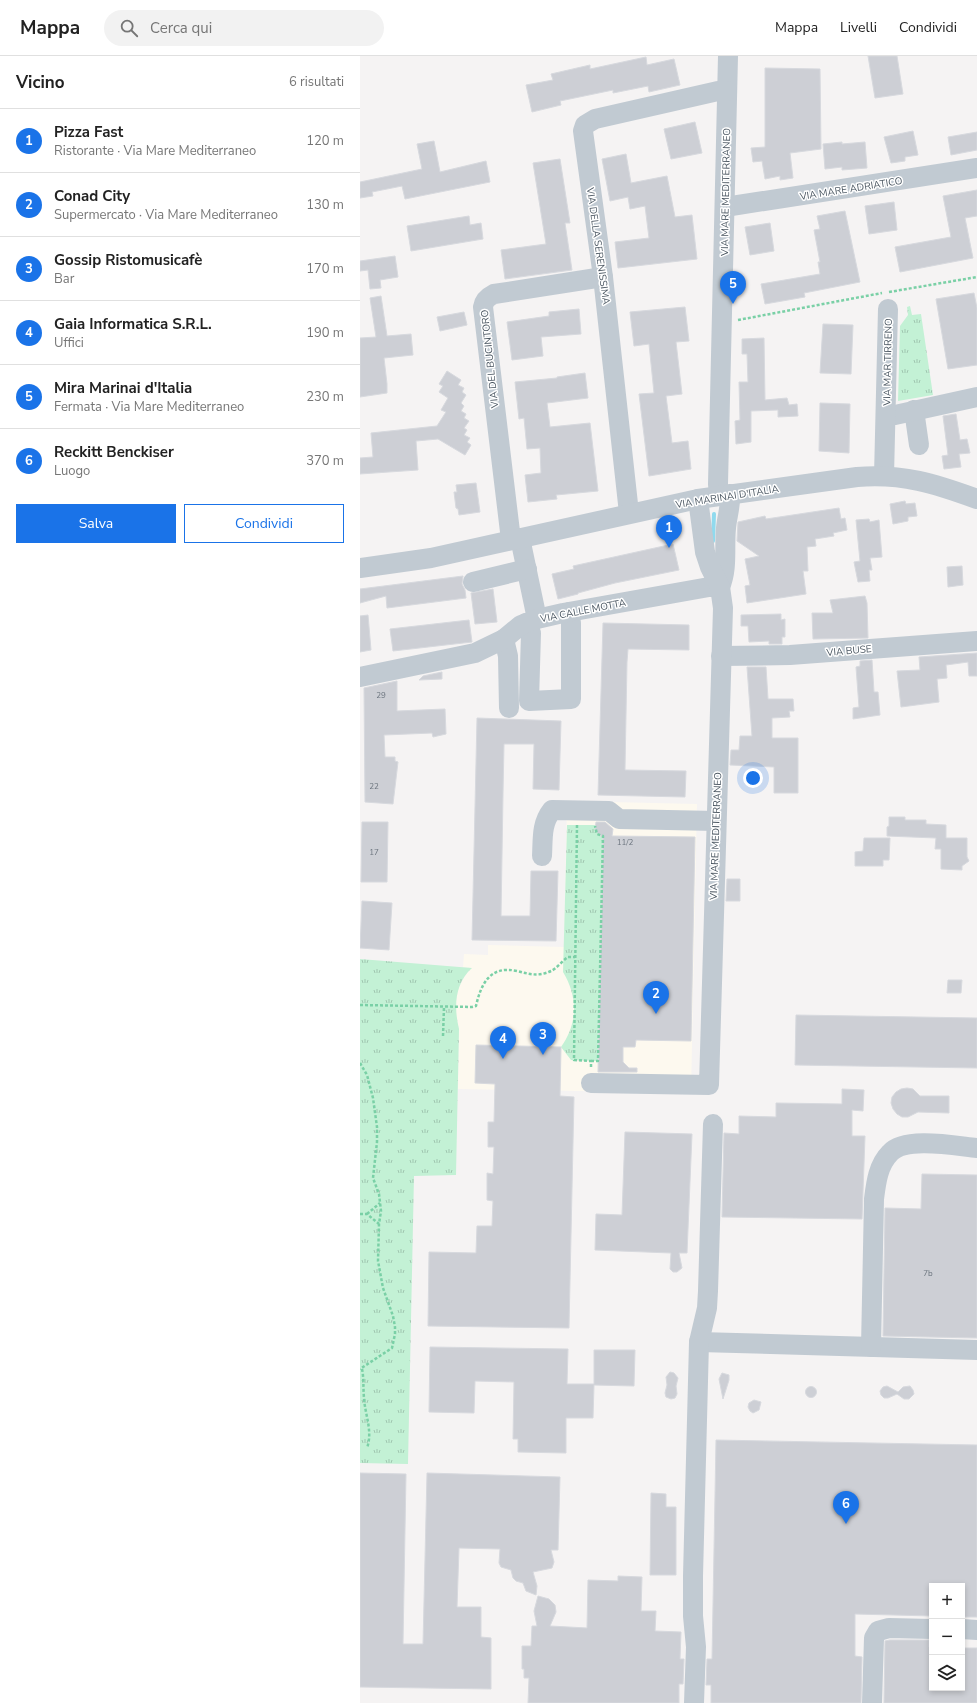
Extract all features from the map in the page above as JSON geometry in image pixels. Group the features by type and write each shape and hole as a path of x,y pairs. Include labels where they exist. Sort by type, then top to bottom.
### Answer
{"street":[{"name":"VIA MARE MEDITERRANEO","path":"720,587 726,567 726,528 730,504 718,484 728,56"},
{"name":"VIA DELLA SERENISSIMA","path":"629,513 603,277 583,131 585,125 595,119 718,91 727,91"},
{"name":"VIA MARE ADRIATICO","path":"725,207 977,168"},
{"name":"VIA DEL BUCINTORO","path":"515,539 483,307 484,302 489,296 494,294 603,277"},
{"name":"VIA MAR TIRRENO","path":"884,476 888,309"},
{"name":"VIA MAR TIRRENO","path":"886,414 895,415 977,397"},
{"path":"914,410 919,445"},
{"name":"VIA MARINAI D'ITALIA","path":"360,568 431,558 629,513 698,499 857,478 884,476 921,480 977,499"},
{"name":"VIA MARE MEDITERRANEO","path":"591,1083 709,1085 723,608 720,587 710,568 705,552 698,499"},
{"path":"515,539 527,569 532,621 529,701 571,699 571,623 569,612"},
{"path":"473,582 527,569"},
{"name":"VIA CALLE MOTTA","path":"360,676 475,653 504,639 521,625 532,621 569,612 709,587 720,587"},
{"path":"504,639 508,656 509,708"},
{"name":"VIA BUSE","path":"721,656 790,655 977,641"},
{"path":"542,856 543,832 546,818 552,810 609,811 619,820 716,821"},
{"path":"694,1703 696,1647 693,1616 693,1576 699,1342 708,1291 713,1124"},
{"path":"870,1347 874,1198 880,1167 890,1152 905,1144 977,1148"},
{"path":"699,1342 977,1350"},
{"path":"872,1703 874,1638 878,1631 888,1628 929,1629"},
{"path":"965,1629 977,1630"}],"path":[{"path":"735,320 977,277"},
{"path":"585,810 596,823 595,830 603,836 598,1061 574,1060 575,957 585,810"},
{"path":"360,1004 444,1007 476,1006 482,984 490,976 499,971 512,970 534,975 552,971 568,957 575,957"},
{"path":"443,1036 444,1007"},
{"path":"591,1061 591,1083"},
{"path":"360,1063 367,1075 373,1098 378,1135 373,1178 381,1211 379,1224 378,1261 383,1288 393,1316 395,1334 392,1348 361,1369 365,1409 370,1429 370,1441 367,1448"},
{"path":"367,1214 380,1203"},
{"path":"360,1214 367,1214 379,1224"}],"shaded area":[{"path":"567,801 697,804 691,1093 458,1089 459,1029 455,1014 456,1001 458,989 471,968 463,967 464,954 488,955 488,945 564,947"}],"green space":[{"path":"910,306 912,315 921,314 933,395 898,401 900,326 908,315 907,307"},
{"path":"567,825 595,825 597,833 603,836 598,1061 571,1060 561,1047 571,1029 574,1010 571,991 563,972"},
{"path":"360,959 472,968 462,981 456,1005 459,1029 456,1175 414,1176 408,1464 360,1463"}],"building":[{"path":"868,56 897,56 903,94 875,98"},
{"path":"646,57 647,65 674,59 680,85 649,92 648,86 613,93 613,90 560,101 561,105 532,112 526,85 553,80 551,74 590,65 590,69"},
{"path":"765,68 820,69 821,149 790,153 793,178 780,180 780,176 765,179 762,161 753,162 751,148 765,147"},
{"path":"695,122 702,153 671,159 664,129"},
{"path":"913,131 918,155 905,157 905,161 891,163 884,137"},
{"path":"977,132 977,150 951,155 948,137"},
{"path":"434,141 440,172 486,161 490,182 405,199 402,186 372,192 373,196 360,198 360,182 422,169 417,144"},
{"path":"842,142 842,144 865,142 867,168 842,170 842,167 825,169 823,144"},
{"path":"626,154 631,183 667,176 675,217 692,215 697,259 618,268 615,242 649,238 645,206 630,209 628,197 610,201 602,159"},
{"path":"560,159 570,223 565,223 572,270 505,279 501,250 546,244 533,163"},
{"path":"977,190 977,216 965,218 973,258 900,272 895,247 951,237 943,196"},
{"path":"894,202 897,230 869,234 865,206"},
{"path":"845,211 860,282 804,293 805,297 765,304 761,284 820,274 818,262 820,262 814,230 820,229 817,216"},
{"path":"469,216 470,225 481,223 483,239 411,251 407,226"},
{"path":"770,223 774,251 750,255 745,227"},
{"path":"395,256 398,277 380,280 381,288 370,289 368,270 360,271 360,261"},
{"path":"974,293 977,308 977,365 948,369 936,299"},
{"path":"381,296 387,336 411,334 413,355 384,358 387,393 360,397 360,338 376,337 370,298"},
{"path":"685,307 689,341 676,342 682,394 666,396 672,443 688,441 691,469 649,476 639,394 654,393 649,344 634,346 630,312"},
{"path":"579,309 581,334 541,337 543,356 512,360 507,322 549,316 549,312"},
{"path":"464,312 467,325 440,331 437,317"},
{"path":"823,324 853,325 851,374 820,373"},
{"path":"764,338 765,400 787,398 789,405 797,404 798,416 778,417 778,410 751,411 751,442 736,444 735,421 740,420 739,382 748,382 747,354 742,354 742,339"},
{"path":"447,371 461,380 458,385 464,388 462,392 466,395 461,403 464,406 461,411 466,414 464,418 469,421 464,428 467,430 464,435 470,438 467,442 471,445 465,455 438,439 416,441 418,470 360,474 360,458 373,457 371,433 437,426 446,412 441,410 448,398 439,392 443,386 439,384"},
{"path":"585,373 588,398 547,403 550,427 590,423 598,491 556,495 557,499 528,502 525,475 541,473 540,448 527,449 524,418 519,419 515,382 557,378"},
{"path":"820,403 850,404 849,453 819,451"},
{"path":"956,414 960,440 967,439 970,453 959,454 961,467 944,469 942,456 948,455 943,416"},
{"path":"476,483 480,512 459,515 458,509 456,508 454,492 457,492 456,485"},
{"path":"905,501 906,504 915,503 917,516 908,517 908,521 893,524 890,504"},
{"path":"839,508 841,519 845,518 847,530 833,533 834,536 815,539 816,546 807,547 808,571 803,571 806,594 747,603 745,586 750,585 745,559 759,556 737,541 738,522 765,516 766,519"},
{"path":"869,519 870,522 879,520 882,557 870,558 872,570 869,570 870,581 858,582 854,562 860,561 856,520"},
{"path":"673,544 679,570 615,583 558,599 552,574 574,569 573,566"},
{"path":"962,566 963,585 948,587 947,567"},
{"path":"463,576 462,584 465,590 466,598 387,608 386,596 360,603 360,589"},
{"path":"493,589 497,622 475,624 471,593"},
{"path":"865,596 867,603 868,638 813,639 812,613 833,613 830,600"},
{"path":"781,614 781,620 785,619 785,637 782,637 782,644 769,644 769,641 749,642 748,626 741,626 741,615"},
{"path":"368,615 371,650 360,652 360,616"},
{"path":"469,620 472,642 393,651 390,629"},
{"path":"603,623 689,625 689,650 628,649 627,662 625,770 686,771 685,797 598,795"},
{"path":"977,653 977,676 969,676 968,662 946,665 947,678 937,679 939,702 901,707 897,671 920,670 919,657"},
{"path":"872,660 874,692 878,692 880,715 853,719 853,708 859,707 856,667 860,666 860,661"},
{"path":"747,667 766,667 768,699 793,699 794,711 789,711 790,717 772,718 772,738 798,738 798,793 774,793 774,767 730,765 731,750 739,750 740,736 752,736"},
{"path":"442,672 442,679 419,680 423,676"},
{"path":"397,681 397,711 445,709 446,734 433,737 432,733 384,735 385,757 395,757 395,761 398,762 393,804 365,802 364,688"},
{"path":"477,718 561,721 559,790 533,789 534,744 504,744 501,916 530,916 531,871 558,871 556,941 472,940"},
{"path":"889,817 905,817 905,820 926,820 926,824 946,825 946,838 967,838 967,857 969,861 962,866 962,870 941,869 941,849 935,849 936,838 887,836"},
{"path":"362,822 388,822 387,882 361,882"},
{"path":"596,822 605,822 613,829 612,836 695,837 691,1041 636,1040 635,1047 623,1047 623,1062 629,1068 637,1068 637,1072 598,1072 603,838 595,830"},
{"path":"864,838 890,838 889,860 883,860 883,866 855,866 855,852 863,851"},
{"path":"727,879 740,879 740,901 726,901"},
{"path":"362,901 392,903 389,950 360,948"},
{"path":"948,980 962,980 961,993 947,993"},
{"path":"796,1015 977,1018 977,1068 795,1065"},
{"path":"476,1045 561,1047 560,1096 574,1097 569,1328 428,1326 429,1252 476,1253 477,1226 492,1226 493,1201 487,1200 487,1173 493,1174 494,1147 488,1147 488,1122 494,1122 495,1084 475,1083"},
{"path":"842,1089 864,1090 863,1111 852,1110 852,1136 865,1136 862,1219 722,1217 724,1133 739,1134 739,1116 776,1117 776,1103 842,1104"},
{"path":"901,1089 913,1089 920,1096 949,1096 949,1113 918,1112 908,1117 902,1117 893,1109 891,1103 892,1097"},
{"path":"625,1132 692,1134 687,1253 679,1253 682,1268 677,1272 673,1272 670,1269 671,1253 595,1250 596,1214 622,1215"},
{"path":"922,1174 977,1175 977,1338 883,1336 885,1208 921,1209"},
{"path":"430,1347 568,1349 567,1384 594,1384 594,1350 635,1350 634,1386 594,1385 593,1418 566,1418 566,1453 518,1452 518,1439 513,1439 514,1382 475,1381 474,1413 429,1412"},
{"path":"670,1372 674,1373 678,1378 676,1386 677,1394 675,1398 671,1399 666,1397 665,1393 667,1385 666,1377"},
{"path":"722,1373 729,1375 729,1380 723,1399 719,1379"},
{"path":"887,1386 898,1392 903,1387 910,1386 914,1394 909,1399 904,1399 897,1394 884,1398 880,1391 883,1387"},
{"path":"809,1387 813,1387 815,1388 815,1396 809,1397 806,1394 806,1390"},
{"path":"754,1400 761,1402 759,1410 753,1413 748,1407 749,1403"},
{"path":"716,1440 977,1445 977,1617 965,1617 965,1583 929,1583 929,1616 855,1614 855,1656 862,1657 861,1703 711,1703 711,1685 706,1685 707,1659 712,1659"},
{"path":"360,1473 406,1474 403,1644 423,1644 427,1473 560,1477 558,1550 551,1550 554,1562 552,1568 533,1572 537,1586 536,1595 526,1591 523,1583 516,1581 513,1578 511,1570 501,1567 499,1563 500,1549 459,1548 457,1607 481,1607 481,1637 491,1638 491,1689 360,1687"},
{"path":"651,1493 666,1494 666,1507 676,1507 676,1575 650,1575"},
{"path":"618,1576 642,1577 641,1611 656,1611 655,1631 681,1632 680,1659 684,1659 683,1684 679,1684 679,1703 528,1703 529,1678 524,1678 524,1669 522,1669 522,1646 531,1646 532,1626 537,1626 534,1611 538,1596 549,1599 555,1605 556,1612 550,1626 587,1628 588,1580 618,1581"},
{"path":"929,1640 929,1691 965,1691 965,1648 977,1648 977,1703 884,1703 885,1641"}],"waterway":[{"path":"713,541 714,514"}],"place":[{"name":"Mira Marinai d'Italia","path":"733,304"},
{"name":"Pizza Fast","path":"669,548"},
{"name":"Conad City","path":"656,1014"},
{"name":"Gossip Ristomusicafè","path":"543,1055"},
{"name":"Gaia Informatica S.R.L.","path":"503,1059"},
{"name":"Reckitt Benckiser","path":"846,1524"}]}
